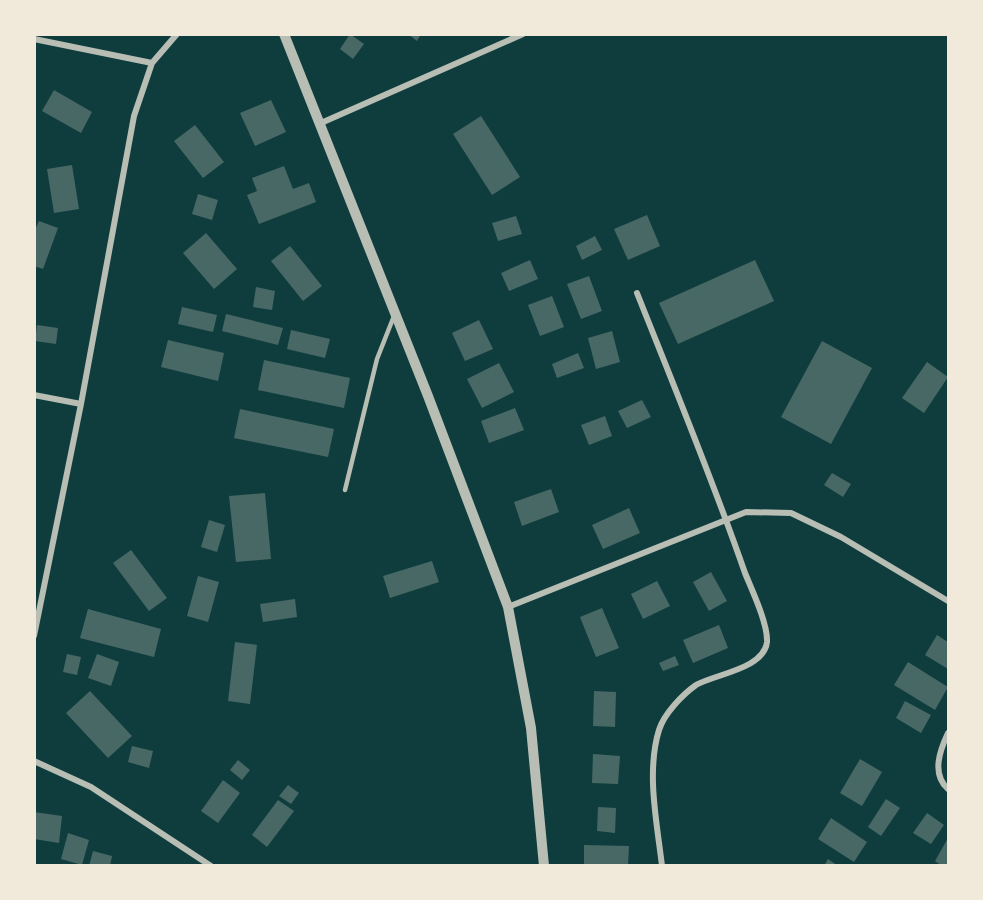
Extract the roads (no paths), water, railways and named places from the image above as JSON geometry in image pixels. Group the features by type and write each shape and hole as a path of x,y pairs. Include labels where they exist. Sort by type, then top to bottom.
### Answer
{"street":[{"path":"34,636 81,404 134,116 152,63 177,34"},
{"path":"284,34 396,314 508,607 531,728 544,866"},
{"path":"321,123 523,34"},
{"path":"34,39 152,63"},
{"path":"637,293 726,520 763,624 767,643 759,657 740,669 697,685 677,702 659,729 653,763 662,866"},
{"path":"34,394 81,404"},
{"path":"508,607 746,512 791,513 841,537 948,601"},
{"path":"948,733 937,767 948,789"},
{"path":"34,761 91,787 211,866"}],"lane":[{"path":"345,490 377,359 396,314"}]}
